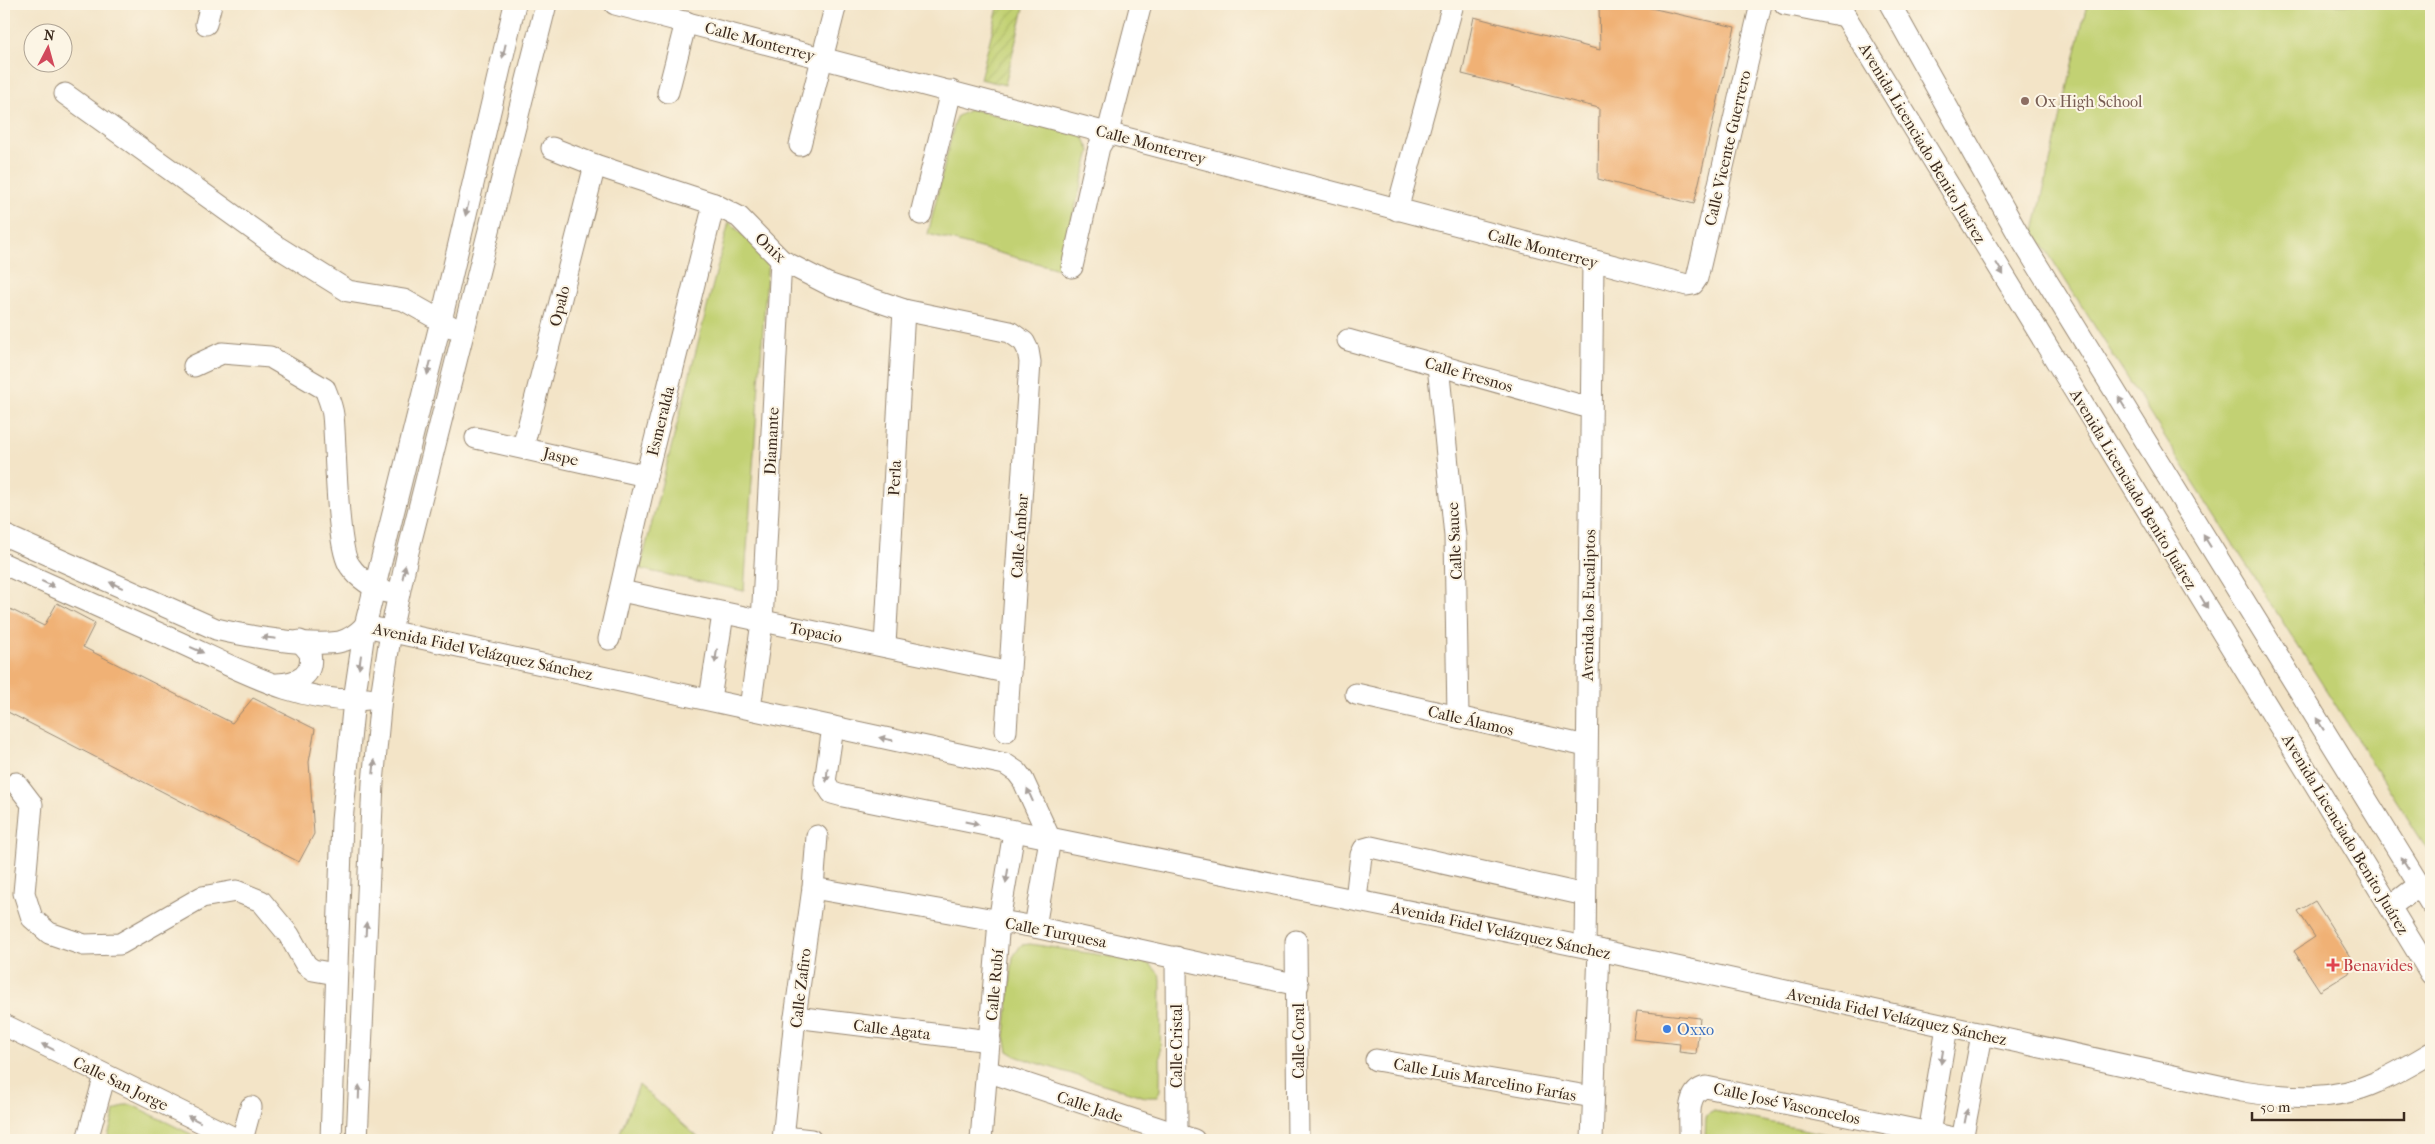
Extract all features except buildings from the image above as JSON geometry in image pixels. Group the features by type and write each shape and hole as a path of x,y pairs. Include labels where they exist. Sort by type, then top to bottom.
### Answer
{"street":[{"path":"330,1140 342,821 354,700 365,626 441,322 515,4"},
{"path":"357,1140 373,783 381,697 391,630 463,332 546,4"},
{"name":"Calle Monterrey","path":"615,4 1108,132 1593,262 1687,285"},
{"path":"800,145 836,4"},
{"path":"1072,267 1100,147 1108,132 1141,4"},
{"path":"1397,210 1453,4"},
{"name":"Calle Vicente Guerrero","path":"1687,285 1693,284 1697,278 1761,4"},
{"path":"1785,4 1841,10"},
{"name":"Avenida Licenciado Benito Juárez","path":"1890,4 2018,234 2431,904"},
{"name":"Avenida Licenciado Benito Juárez","path":"1841,10 2431,974"},
{"path":"668,92 686,22"},
{"path":"921,214 951,91"},
{"path":"65,94 276,246 348,291 404,300 441,322 463,332"},
{"name":"Onix","path":"552,148 595,165 714,204 739,218 781,260 828,284 904,310 1000,329 1017,336 1024,342"},
{"name":"Opalo","path":"523,447 595,165"},
{"name":"Esmeralda","path":"609,639 646,476 714,204"},
{"name":"Diamante","path":"750,708 762,622 781,260"},
{"name":"Avenida los Eucaliptos","path":"1592,1140 1592,949 1585,894 1593,262"},
{"name":"Perla","path":"885,645 904,310"},
{"name":"Calle Fresnos","path":"1348,340 1590,408"},
{"name":"Calle Ámbar","path":"1006,731 1030,362 1028,350 1024,342"},
{"path":"194,366 222,353 270,357 325,389 333,413 343,546 349,565 375,589 399,596"},
{"name":"Calle Sauce","path":"1438,365 1455,536 1458,717"},
{"name":"Jaspe","path":"476,438 646,476"},
{"name":"Avenida Fidel Velázquez Sánchez","path":"4,534 216,629 300,641 340,642 358,634 365,626 391,630 1005,764 1017,772 1023,780 1050,839"},
{"path":"4,564 235,668 278,684 318,698 354,700 381,697"},
{"name":"Topacio","path":"621,591 762,622 885,645 1010,673"},
{"path":"710,699 723,614"},
{"path":"278,684 297,681 309,672 310,653 300,641"},
{"name":"Calle Álamos","path":"1356,694 1586,746"},
{"name":"Avenida Fidel Velázquez Sánchez","path":"833,727 825,782 832,793 1014,832 1592,949 2242,1091 2312,1098 2330,1097 2378,1082 2431,1053"},
{"path":"16,782 32,804 24,893 32,918 49,933 84,945 120,944 202,898 236,891 260,901 288,936 306,966 313,970 336,974"},
{"name":"Calle Rubí","path":"981,1140 1000,921 1014,832"},
{"name":"Calle Zafiro","path":"784,1139 795,1016 813,888 817,836"},
{"path":"1035,927 1050,839"},
{"path":"1356,900 1361,855 1364,849 1371,847 1585,894"},
{"path":"2390,907 2419,885"},
{"name":"Calle Turquesa","path":"813,888 1035,927 1298,984"},
{"name":"Calle Coral","path":"1296,941 1298,984 1298,1140"},
{"name":"Calle Cristal","path":"1176,957 1185,1137"},
{"name":"Calle Agata","path":"795,1016 990,1041"},
{"name":"Calle San Jorge","path":"4,1025 238,1140"},
{"path":"1929,1133 1947,1027"},
{"path":"1963,1140 1982,1035"},
{"name":"Calle Luis Marcelino Farías","path":"1376,1060 1593,1097"},
{"name":"Calle Jade","path":"987,1071 1185,1137"},
{"path":"87,1140 105,1075"},
{"name":"Calle José Vasconcelos","path":"1690,1140 1692,1097 1698,1090 1711,1087 1963,1140"},
{"path":"242,1140 252,1107"},
{"path":"784,1139 811,1140"}],"green space":[{"path":"999,4 1025,4 1005,85 980,79"},
{"path":"2087,4 2431,4 2431,855 2034,231"},
{"path":"971,109 1083,136 1090,151 1059,269 928,234 956,117"},
{"path":"729,222 768,259 744,591 640,569"},
{"path":"1030,944 1139,961 1151,965 1159,974 1161,980 1160,1090 1157,1097 1145,1097 1018,1057 1008,1051 1005,1036 1013,957 1021,945"},
{"path":"639,1085 701,1140 617,1140"},
{"path":"125,1105 132,1105 203,1140 107,1140 115,1111"},
{"path":"1714,1111 1855,1140 1705,1140 1706,1118 1707,1115"}],"place":[{"name":"Ox High School","path":"2025,101"},
{"name":"Benavides","path":"2333,965"},
{"name":"Oxxo","path":"1667,1029"}]}
